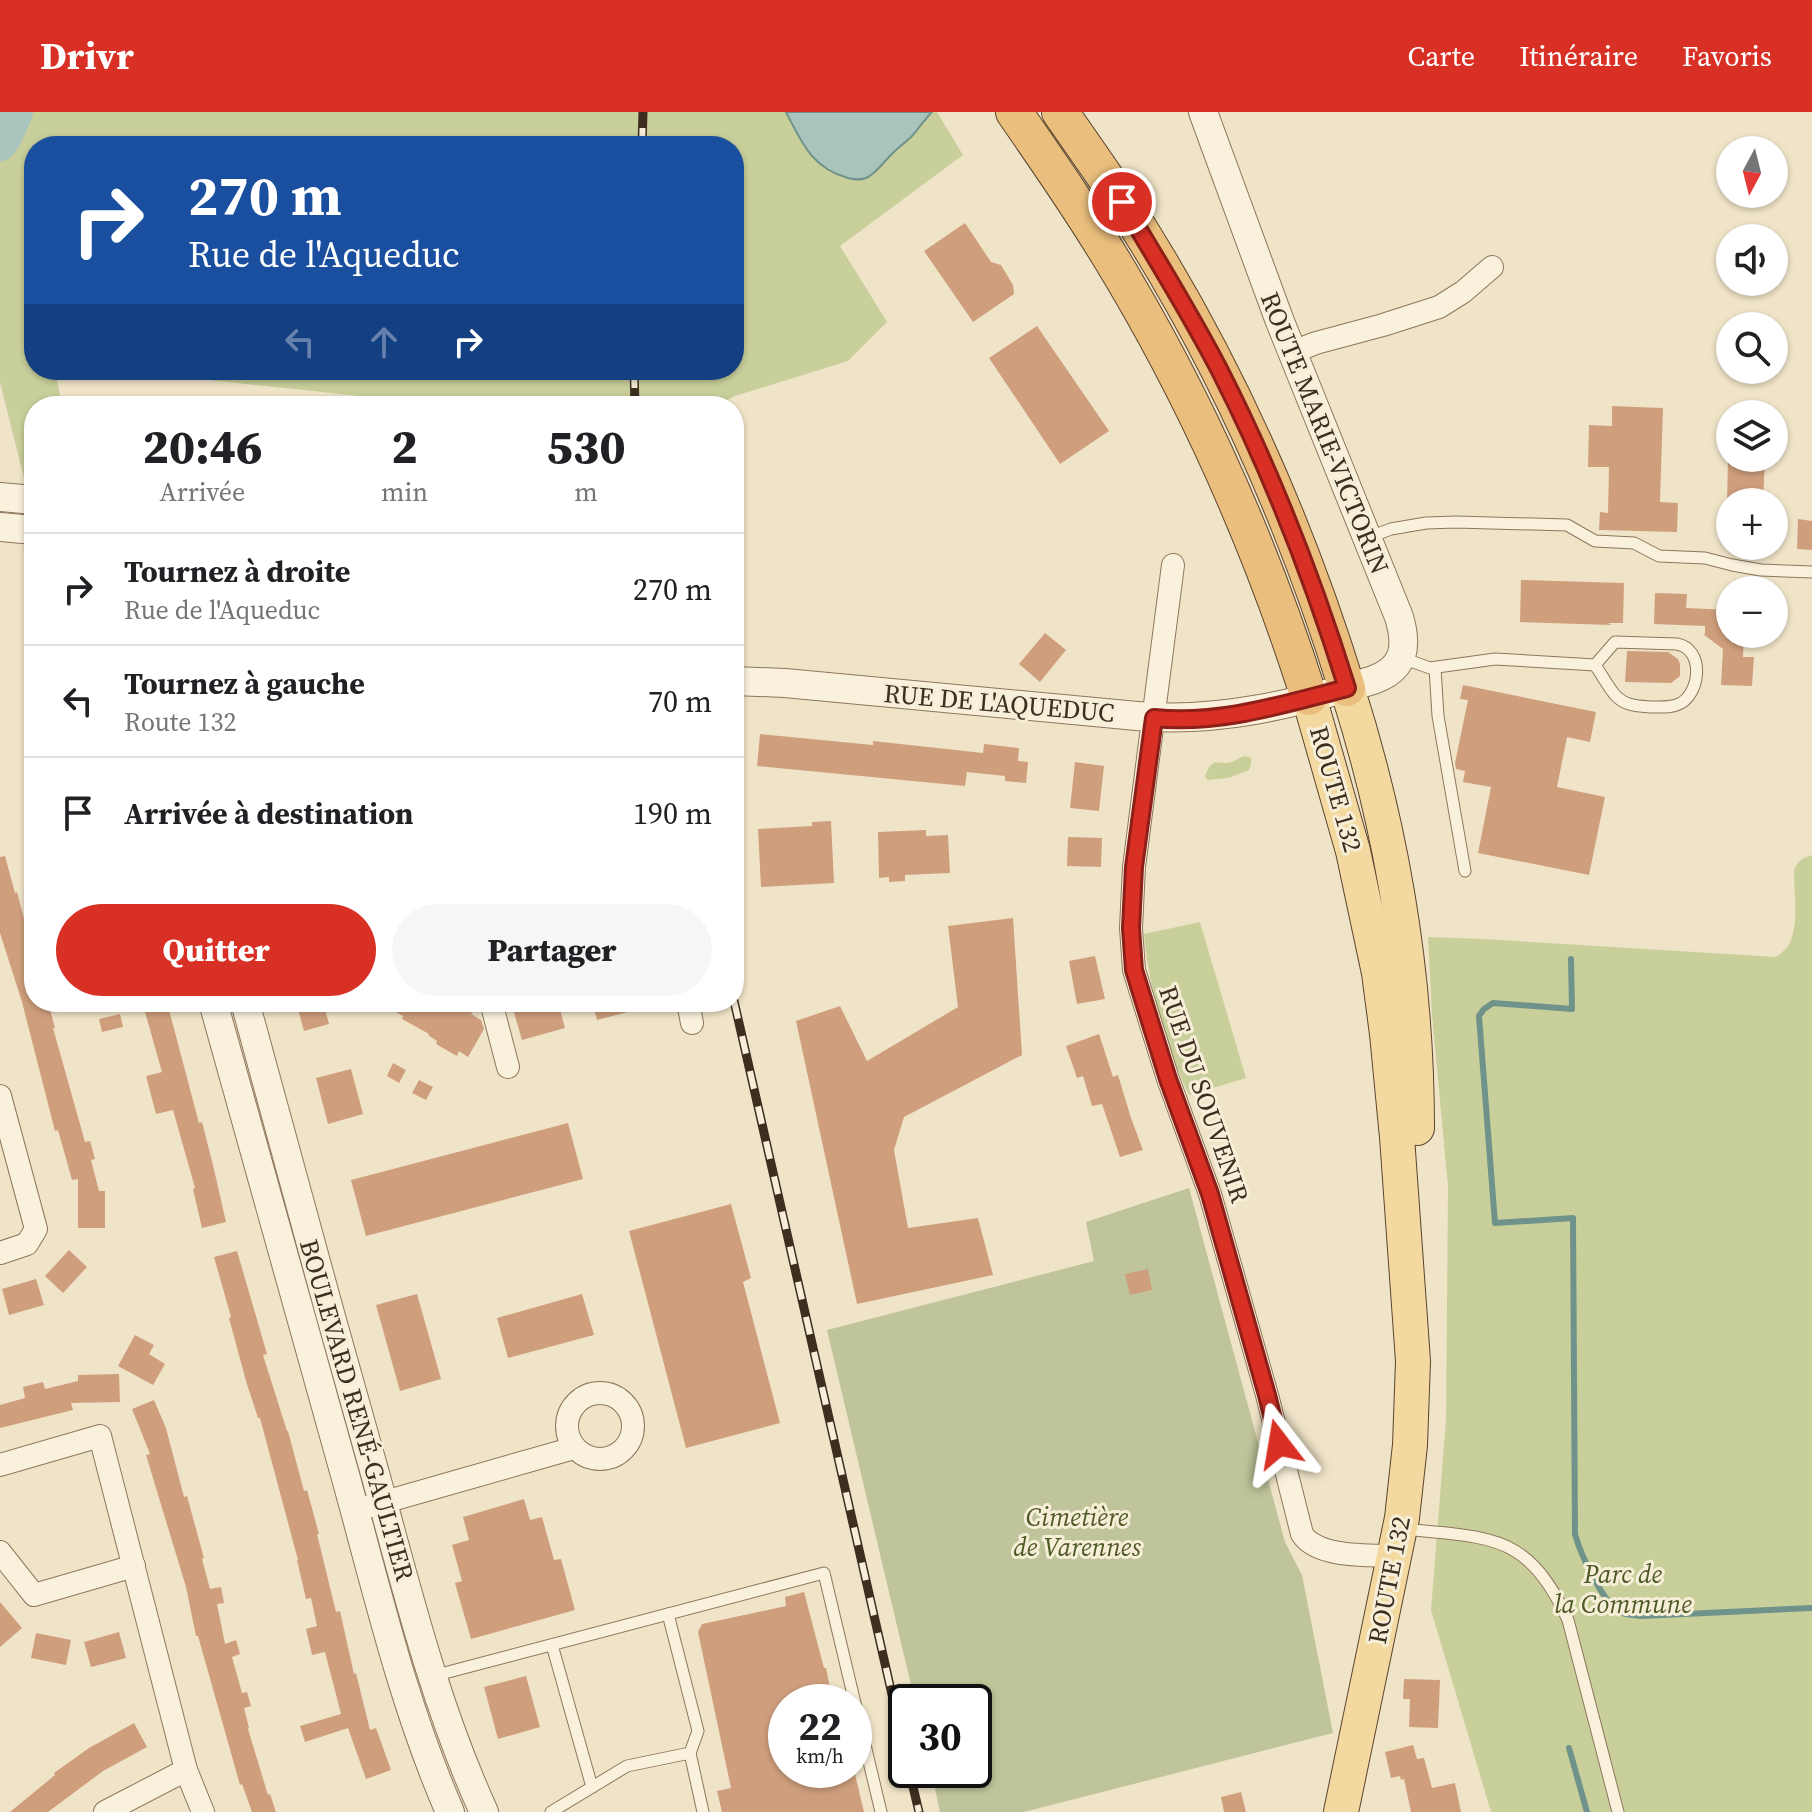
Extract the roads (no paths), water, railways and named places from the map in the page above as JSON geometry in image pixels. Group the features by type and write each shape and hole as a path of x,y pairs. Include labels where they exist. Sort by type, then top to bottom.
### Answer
{"highway":[{"name":"ROUTE 132","path":"1014,112 1123,278 1197,413 1259,554 1309,697"},
{"name":"ROUTE 132","path":"1060,112 1147,242 1230,392 1298,545 1347,688"}],"main road":[{"name":"ROUTE 132","path":"1341,1812 1397,1542 1410,1445 1417,1125 1409,965 1390,850 1347,688"},
{"name":"ROUTE 132","path":"1309,697 1353,851 1379,973 1392,1086 1413,1345"}],"street":[{"name":"ROUTE MARIE-VICTORIN","path":"1203,112 1256,259 1399,617 1404,638 1401,658"},
{"path":"1293,352 1439,307 1474,284 1492,267"},
{"path":"0,497 24,499"},
{"path":"0,527 24,529"},
{"name":"RUE DU SOUVENIR","path":"1173,565 1132,890 1132,941 1138,984 1168,1079 1210,1194 1267,1395 1302,1534 1310,1544 1358,1555 1397,1542"},
{"path":"1309,697 1383,677 1396,667 1401,658"},
{"name":"RUE DE L'AQUEDUC","path":"744,681 1154,718 1230,714 1273,708 1309,697"},
{"name":"BOULEVARD RENÉ-GAULTIER","path":"216,1012 273,1222 322,1338 383,1503 433,1676 463,1766 484,1812"},
{"name":"BOULEVARD RENÉ-GAULTIER","path":"247,1012 322,1338 355,1510 391,1646 433,1774 450,1812"},
{"path":"494,1012 508,1067"},
{"path":"0,1096 36,1229 27,1244 0,1253"},
{"path":"0,1465 100,1436 186,1770 203,1812"},
{"path":"355,1510 574,1448"},
{"path":"0,1552 34,1595 134,1566"},
{"path":"403,1684 433,1676"},
{"path":"105,1812 186,1770"}],"lane":[{"path":"1367,538 1391,529 1426,523 1567,525 1595,541 1634,543 1659,556 1705,558 1761,570 1812,572"},
{"path":"1615,642 1682,645 1690,649 1696,662 1689,696 1676,705 1666,707 1629,704 1617,696 1595,665 1615,642"},
{"path":"1401,658 1435,668 1495,659 1595,665"},
{"path":"1435,668 1438,716 1465,871"},
{"path":"1397,1542 1463,1536 1516,1551 1540,1573 1556,1594 1568,1620 1618,1812"},
{"path":"433,1676 824,1573 881,1812"},
{"path":"668,1614 698,1731 690,1753 703,1812"},
{"path":"552,1645 592,1787"},
{"path":"551,1812 627,1766 690,1753"}],"water":[{"path":"786,112 932,112 876,171 857,180 836,174 817,161 803,144"}],"waterway":[{"path":"0,144 16,112"},
{"path":"1571,959 1572,1009 1493,1003 1479,1016 1495,1223 1573,1218 1575,1534 1578,1543 1601,1590 1624,1614 1642,1616 1812,1608"},
{"path":"1569,1748 1587,1812"}],"railway":[{"path":"642,136 643,112"},
{"path":"634,380 635,396"},
{"path":"737,1012 890,1684"},
{"path":"913,1788 919,1812"}],"park label":[{"name":"Cimetière de Varennes","path":"1077,1532"},
{"name":"Parc de la Commune","path":"1623,1589"}]}
